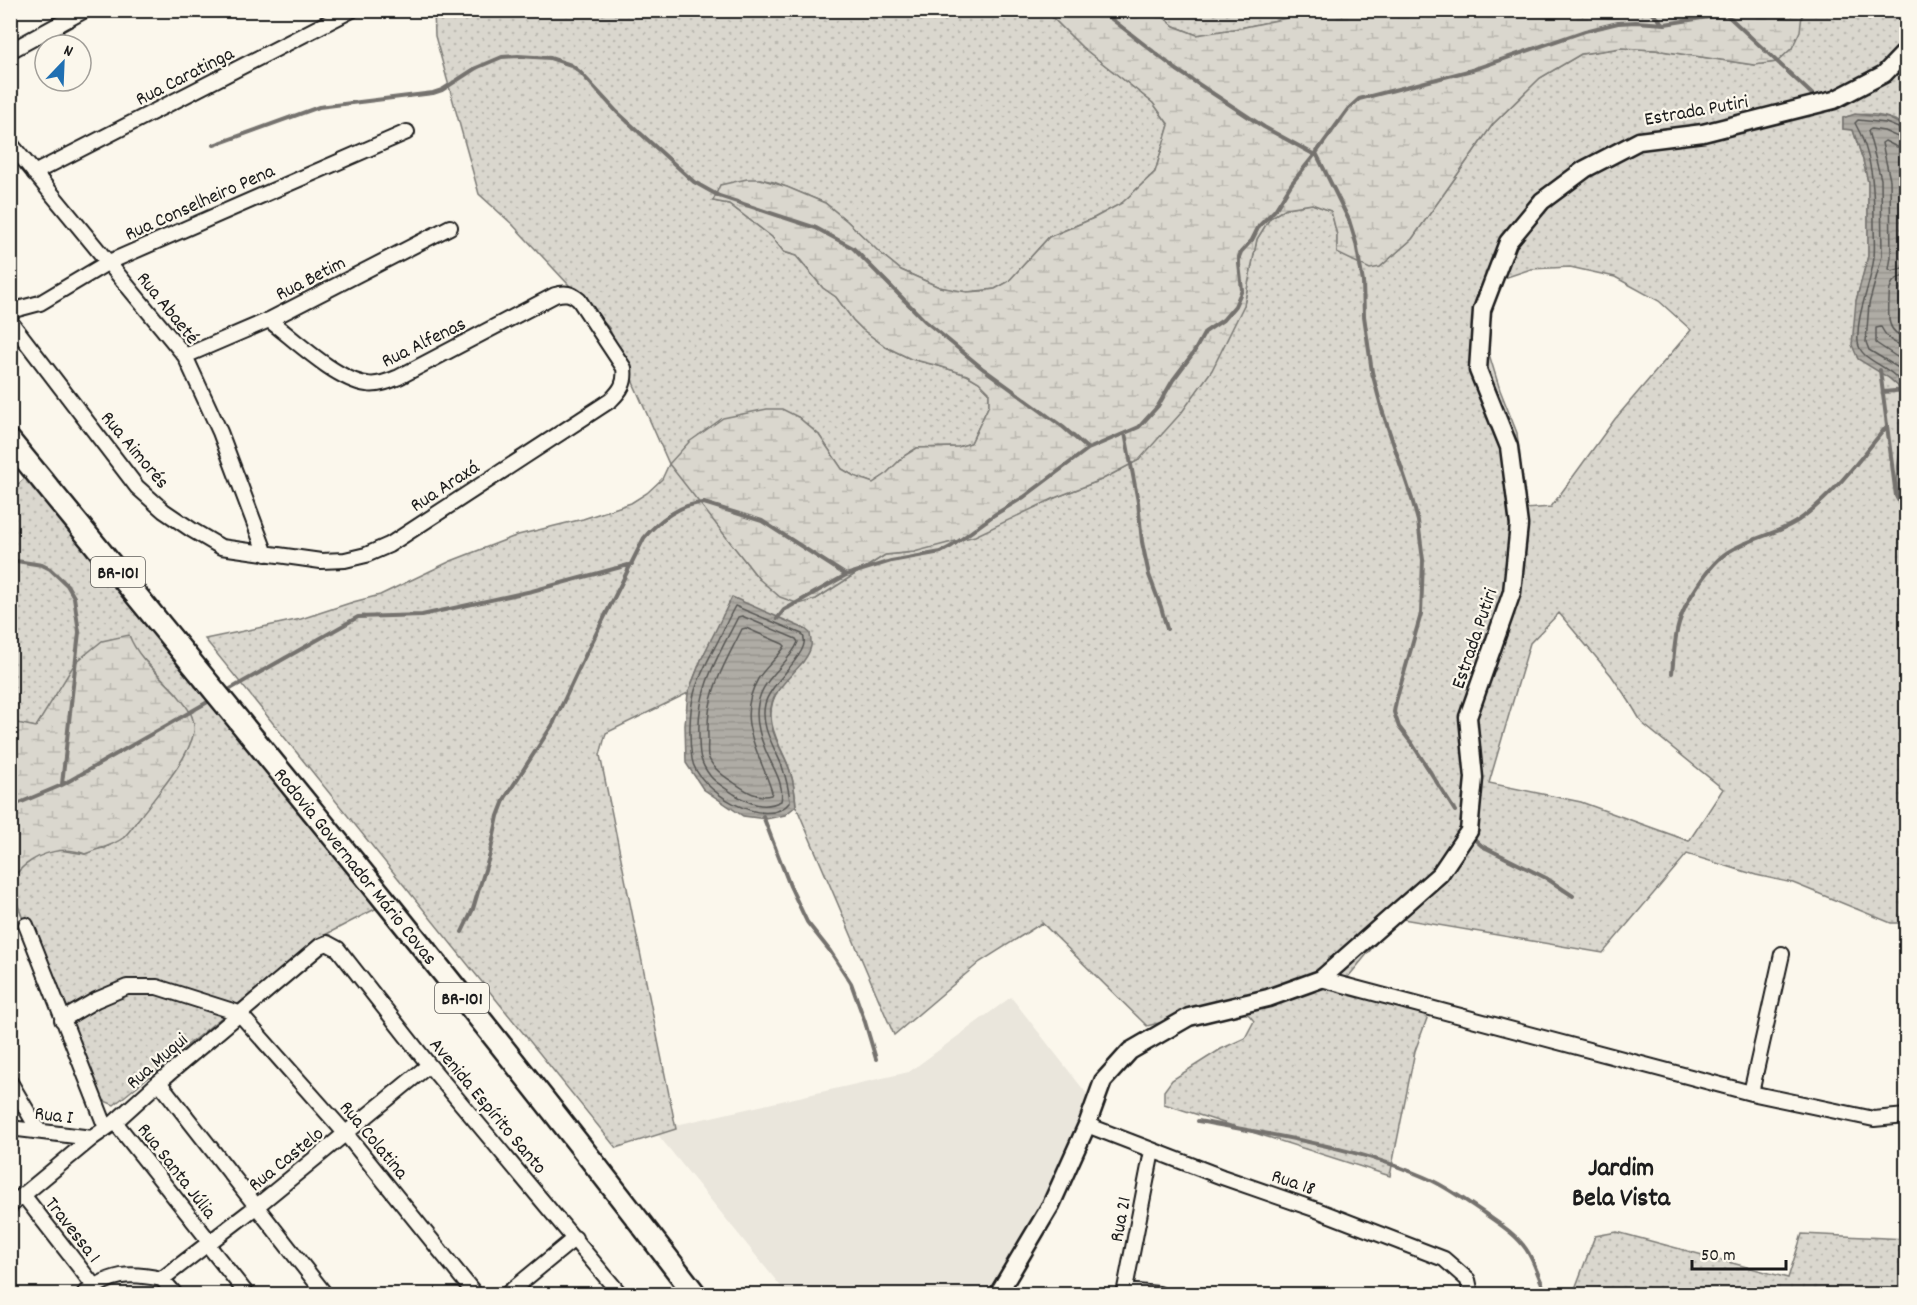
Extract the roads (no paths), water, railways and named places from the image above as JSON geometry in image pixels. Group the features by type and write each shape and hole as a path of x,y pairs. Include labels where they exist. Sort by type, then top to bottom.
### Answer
{"main road":[{"name":"Rodovia Governador Mário Covas","path":"10,441 226,704 587,1152 695,1294"}],"street":[{"path":"10,51 85,10"},
{"name":"Rua Caratinga","path":"34,174 352,10"},
{"name":"Estrada Putiri","path":"998,1294 1051,1205 1087,1125 1103,1081 1130,1050 1189,1017 1268,998 1321,979 1440,874 1470,831 1474,777 1468,717 1512,592 1519,525 1509,447 1478,370 1482,310 1508,242 1542,201 1585,168 1639,141 1703,133 1834,100 1884,74 1906,51"},
{"name":"Rua Conselheiro Pena","path":"10,311 40,303 107,263 407,132"},
{"name":"Rua Abaeté","path":"10,143 185,356 220,432 266,554"},
{"name":"Rua Betim","path":"185,356 269,320 450,227"},
{"name":"Rua Alfenas","path":"269,320 334,370 349,379 369,385 399,377 555,295 569,293 579,300 624,368 623,385"},
{"name":"Rua Aimorés","path":"10,321 137,487 164,511 192,531 221,547 266,554"},
{"name":"Rua Araxá","path":"266,554 321,561 345,560 366,555 389,545 610,400 623,385"},
{"name":"Rua Santa Júlia","path":"26,926 62,1020 111,1125 247,1294"},
{"name":"Rua Muqui","path":"10,1206 111,1125 239,1013 320,946 327,943"},
{"name":"Avenida Espírito Santo","path":"327,943 338,949 429,1065 620,1294"},
{"path":"1751,1093 1782,954"},
{"path":"1321,979 1751,1093 1874,1119 1906,1116"},
{"path":"62,1020 96,1000 128,987 157,987 239,1013"},
{"name":"Rua Colatina","path":"239,1013 346,1134 476,1294"},
{"name":"Rua Castelo","path":"162,1279 257,1206 429,1065"},
{"path":"10,1082 39,1131"},
{"path":"159,1082 325,1294"},
{"name":"Rua 18","path":"1087,1125 1222,1178 1317,1210 1444,1259 1468,1280 1472,1294"},
{"name":"Rua I","path":"10,1128 92,1138"},
{"name":"Rua 21","path":"1124,1293 1152,1151"},
{"name":"Travessa 1","path":"24,1196 89,1290"},
{"path":"507,1294 575,1238"},
{"path":"89,1290 119,1275 131,1274 162,1279 175,1294"},
{"path":"1124,1293 1159,1294"}],"water":[{"path":"1855,114 1888,118 1906,127 1906,278 1902,309 1906,328 1906,523 1900,510 1896,480 1904,418 1902,399 1898,386 1858,359 1852,345 1856,301 1868,256 1868,182 1853,130 1843,129 1843,118"},
{"path":"732,597 810,633 811,645 808,653 799,667 780,687 772,703 771,711 774,733 792,777 796,806 785,815 766,819 743,816 703,789 686,763 685,725 688,693 701,660"}],"waterway":[{"path":"1100,10 1177,70 1264,127 1315,155"},
{"path":"1649,10 1664,24"},
{"path":"777,619 784,610 846,575 891,561 941,552 1024,497 1088,449 1139,427 1158,406 1205,332 1223,320 1235,306 1242,290 1239,264 1241,252 1252,240 1259,226 1275,210 1292,183 1348,109 1359,99 1472,70 1585,31 1618,23 1665,24 1741,10"},
{"path":"1727,15 1814,96"},
{"path":"214,145 319,107 433,93 442,90 476,68 502,57 550,58 571,65 617,112 694,182 719,196 816,228 853,248 925,321 982,368 1063,427 1088,449"},
{"path":"1316,153 1349,220 1356,243 1363,282 1364,316 1372,372 1418,521 1423,560 1421,614 1394,712 1399,727 1455,811"},
{"path":"1880,370 1896,496 1906,515"},
{"path":"1883,392 1906,390"},
{"path":"1672,673 1676,635 1682,614 1692,594 1713,565 1737,547 1785,528 1803,517 1837,486 1887,426"},
{"path":"1125,433 1149,575 1167,629"},
{"path":"462,932 473,909 505,798 553,724 644,538 656,525 687,506 704,503 762,521 846,575"},
{"path":"10,560 42,565 50,569 67,585 74,597 79,632 62,784"},
{"path":"225,692 358,617 422,615 532,591 632,564"},
{"path":"10,807 62,785 213,699"},
{"path":"763,816 790,886 807,922 851,983 876,1059"},
{"path":"1472,837 1482,846 1546,878 1573,896"},
{"path":"1198,1121 1347,1151 1377,1159 1433,1181 1453,1192 1517,1238 1529,1254 1547,1294"}],"district":[{"name":"Jardim Bela Vista","path":"1621,1181"}]}
